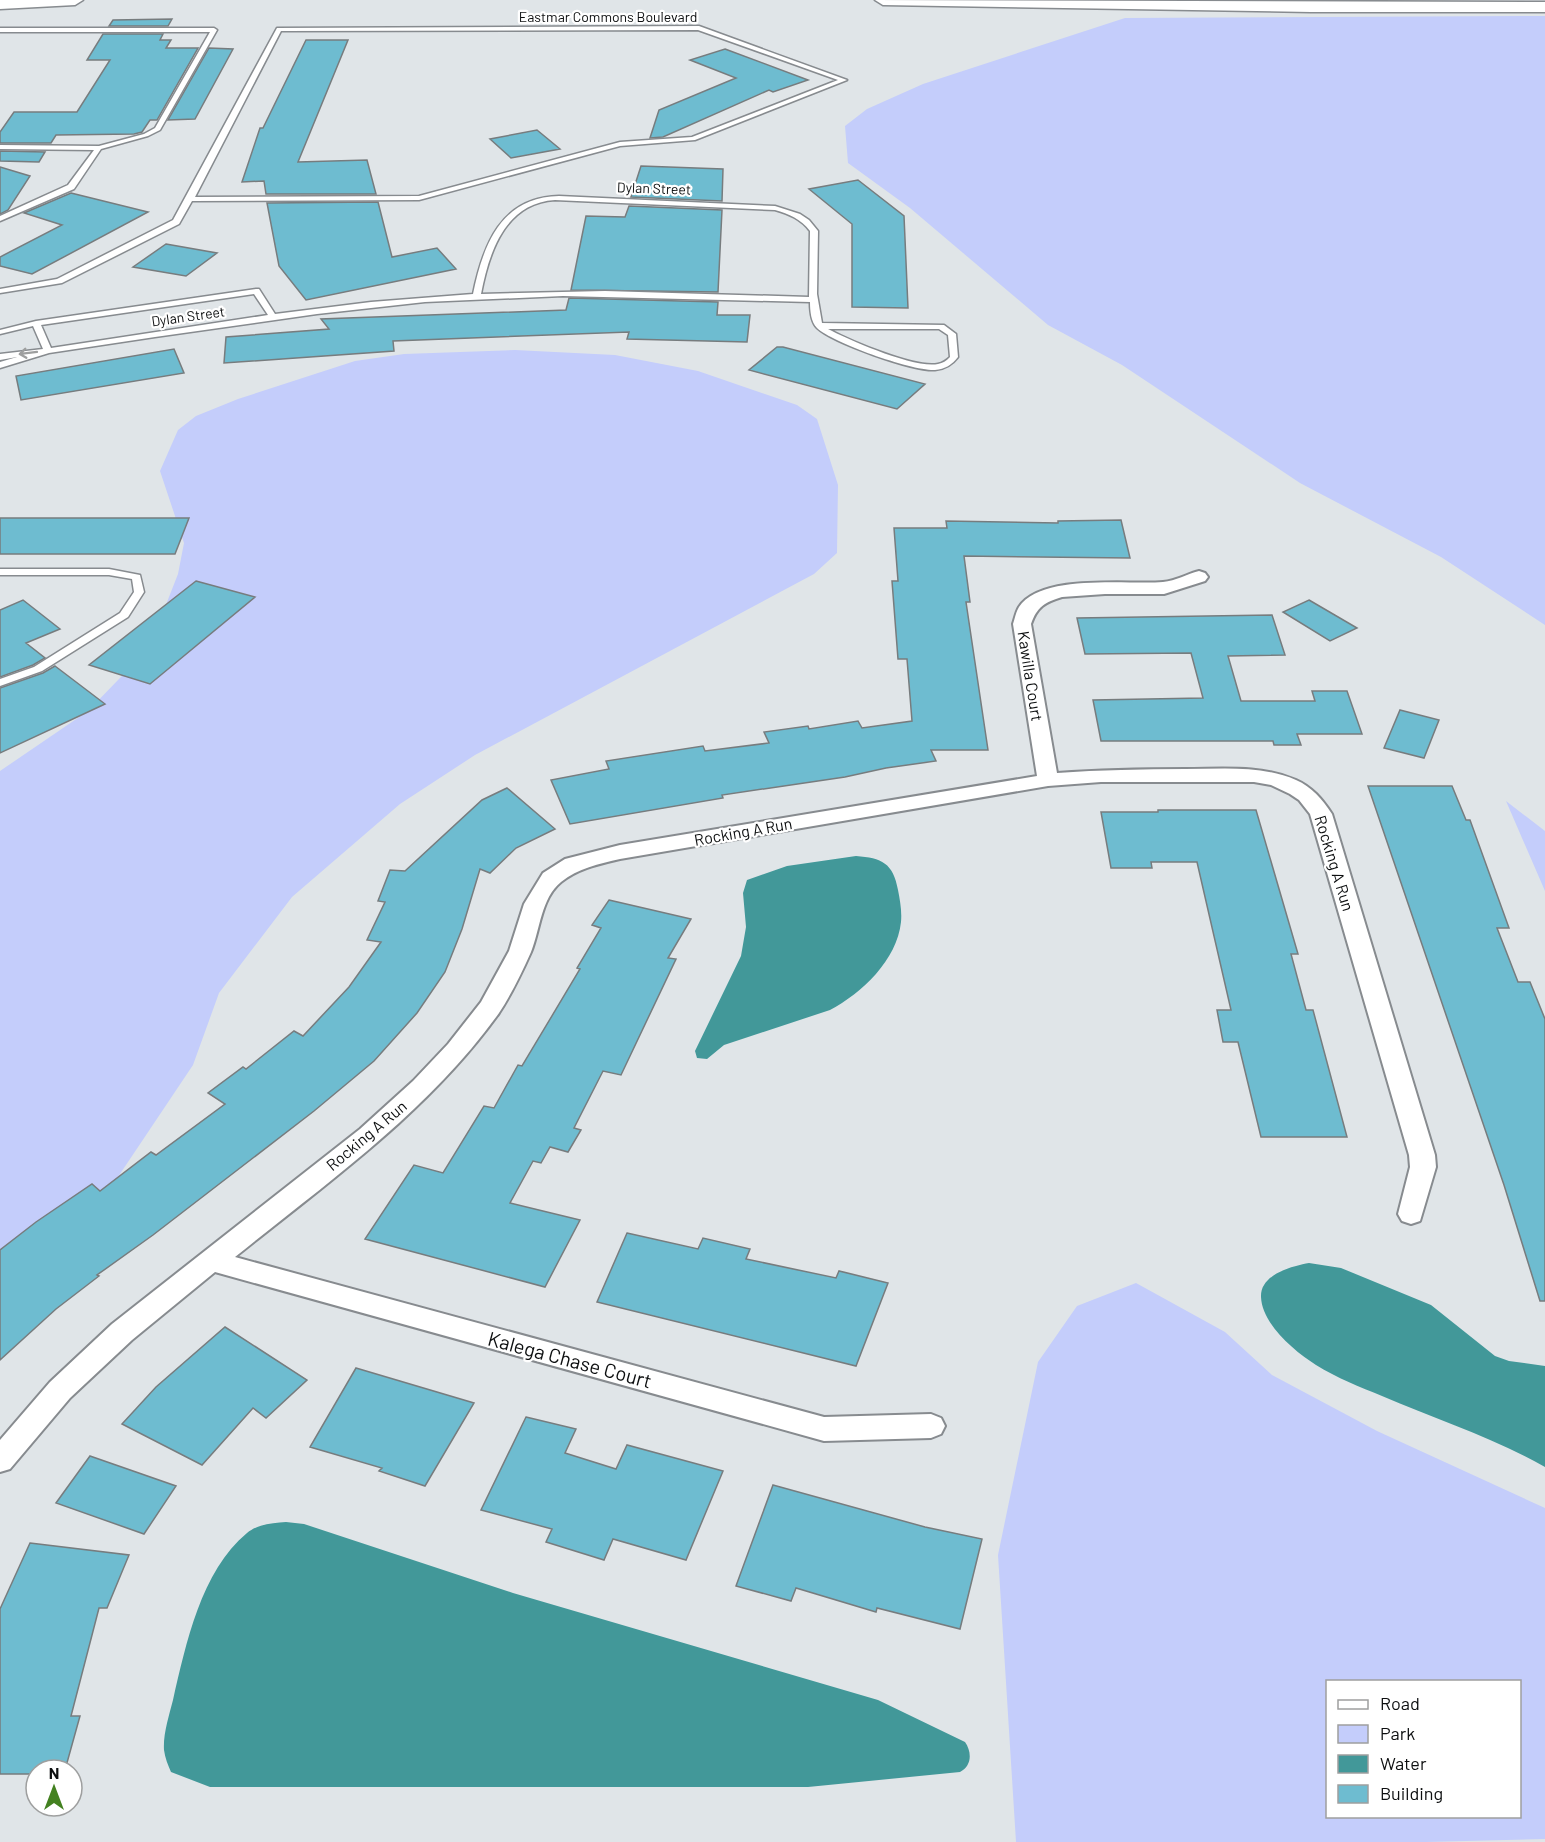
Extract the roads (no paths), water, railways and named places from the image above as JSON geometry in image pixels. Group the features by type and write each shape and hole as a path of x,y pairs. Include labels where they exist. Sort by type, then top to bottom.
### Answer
{"highway":[{"path":"0,4 75,0"},
{"path":"883,0 1241,7 1545,7"}],"street":[{"name":"Kawilla Court","path":"1048,780 1022,624 1025,610 1038,599 1054,592 1076,589 1164,588 1199,577"},
{"name":"Rocking A Run","path":"0,1460 30,1423 91,1360 122,1332 375,1130 445,1064 474,1028 504,983 526,936 539,895 551,878 561,870 587,858 620,852 1048,780 1101,776 1255,776 1288,784 1312,800 1321,814 1422,1155 1423,1167 1411,1214"},
{"name":"Kalega Chase Court","path":"212,1261 824,1429 931,1426"}],"lane":[{"name":"Eastmar Commons Boulevard","path":"0,291 59,281 176,222 279,29 699,28 844,80 693,139 620,144 419,198 190,199"},
{"path":"0,30 214,30 158,129 146,135 99,147 0,147"},
{"path":"0,219 71,187 99,147"},
{"name":"Dylan Street","path":"476,297 494,235 521,208 532,202 552,198 574,198 752,205 784,210 810,224 814,231 815,320 819,326"},
{"path":"0,332 36,324 256,291 273,317"},
{"name":"Dylan Street","path":"0,357 273,317 476,297 536,294 814,300"},
{"path":"36,324 48,351"},
{"path":"819,326 941,327 952,334 954,357 948,364 931,367 922,365 839,338 819,326"},
{"name":"Dylan Street","path":"0,365 48,351"},
{"path":"0,572 109,572 137,577 139,592 124,615 38,669 0,683"}],"water":[{"path":"856,856 873,858 885,864 896,881 899,898 901,922 898,936 893,949 876,974 854,994 830,1010 724,1045 707,1059 697,1058 695,1051 741,956 746,927 743,893 747,880 787,866"},
{"path":"1309,1263 1341,1268 1431,1305 1495,1356 1509,1361 1545,1366 1545,1467 1485,1438 1340,1378 1298,1352 1273,1327 1263,1307 1261,1297 1266,1282 1279,1272"},
{"path":"286,1522 304,1524 513,1593 878,1700 965,1742 970,1754 969,1763 960,1772 808,1787 210,1787 171,1772 164,1750 164,1738 190,1633 207,1588 231,1549 247,1533 256,1528"}]}
